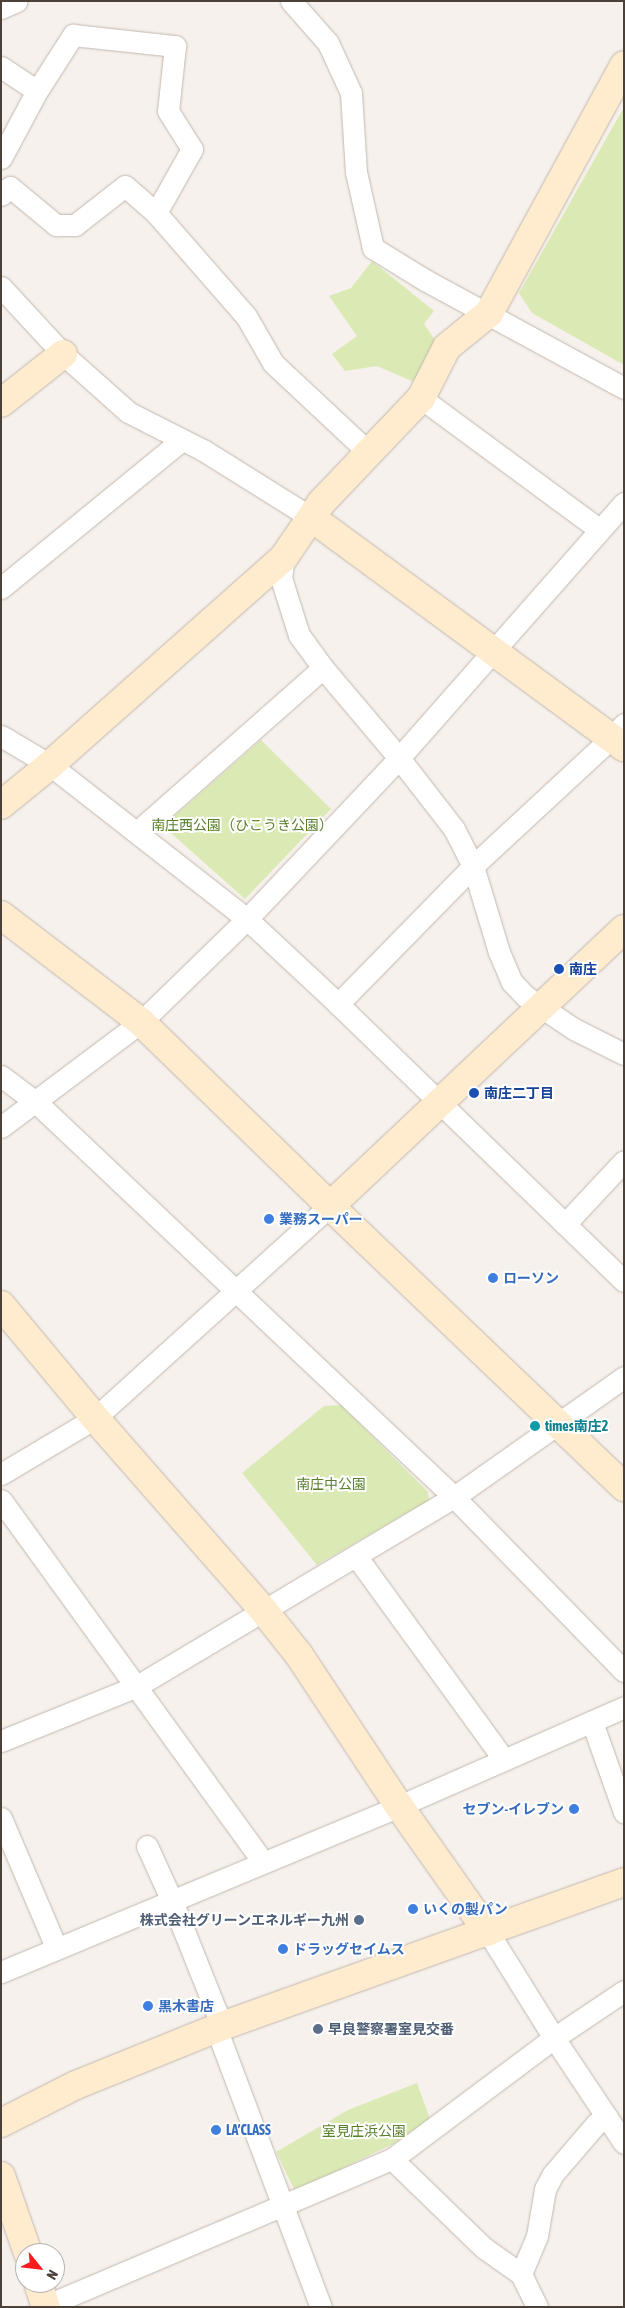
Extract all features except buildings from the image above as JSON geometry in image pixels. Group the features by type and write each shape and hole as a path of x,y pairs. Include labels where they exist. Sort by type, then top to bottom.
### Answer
{"street":[{"path":"1,8 17,1"},
{"path":"291,1 328,43 351,93 356,172 373,248 425,280 489,313 624,388"},
{"path":"1,158 37,91 73,35 175,46 168,111 192,149 156,213"},
{"path":"1,806 50,765 284,557 321,503 421,398 447,347 489,313 624,65"},
{"path":"1,67 37,91"},
{"path":"4,186 56,225 75,225 125,186 156,213 246,316 273,363 368,452"},
{"path":"1,287 63,354 128,412 203,450 312,518 494,651 620,736 473,866 338,1004"},
{"path":"1,404 63,354"},
{"path":"421,398 600,530"},
{"path":"1,588 182,440"},
{"path":"1,1127 37,1103 141,1022 247,918 399,758 624,503"},
{"path":"284,557 281,578 299,635 323,668 399,758 454,829 473,866 499,952 512,982 525,996 574,1029 624,1054"},
{"path":"137,832 323,668"},
{"path":"1,736 50,765 247,918 624,1280"},
{"path":"1,916 141,1022 624,1487"},
{"path":"1,1474 94,1418 330,1206 624,929"},
{"path":"1,1076 37,1103 454,1497 624,1671"},
{"path":"565,1224 624,1161"},
{"path":"1,1305 94,1418 264,1611 299,1655 398,1806 488,1932 554,2038 624,2143"},
{"path":"1,1742 137,1686 454,1497 624,1377"},
{"path":"1,1500 263,1862"},
{"path":"356,1556 504,1760"},
{"path":"1,1972 398,1806 624,1707"},
{"path":"592,1722 624,1812"},
{"path":"1,1818 57,1949"},
{"path":"147,1846 172,1900 321,2307"},
{"path":"1,2123 76,2085 219,2027 624,1882"},
{"path":"44,2301 392,2159 554,2038 624,1991"},
{"path":"521,2274 536,2236 545,2189 553,2174 596,2124 607,2117"},
{"path":"392,2159 484,2248 521,2274 537,2307"},
{"path":"1,2176 24,2243"}],"green space":[{"path":"624,107 624,365 532,313 519,293"},
{"path":"372,261 434,311 424,324 435,340 414,382 377,366 345,371 332,354 357,336 329,296 351,288"},
{"name":"南庄西公園（ひこうき公園）","path":"261,740 331,809 245,899 163,826"},
{"name":"南庄中公園","path":"341,1405 428,1492 429,1500 317,1565 242,1473 324,1406"},
{"name":"室見庄浜公園","path":"417,2083 430,2119 393,2144 295,2191 276,2152 348,2110"}],"place":[{"name":"南庄","path":"559,969"},
{"name":"南庄二丁目","path":"474,1093"},
{"name":"業務スーパー","path":"269,1219"},
{"name":"ローソン","path":"493,1278"},
{"name":"times南庄2","path":"535,1426"},
{"name":"セブン-イレブン","path":"574,1809"},
{"name":"いくの製パン","path":"413,1909"},
{"name":"株式会社グリーンエネルギー九州","path":"359,1920"},
{"name":"ドラッグセイムス","path":"283,1949"},
{"name":"黒木書店","path":"148,2006"},
{"name":"早良警察署室見交番","path":"318,2029"},
{"name":"LA’CLASS","path":"216,2130"}]}
